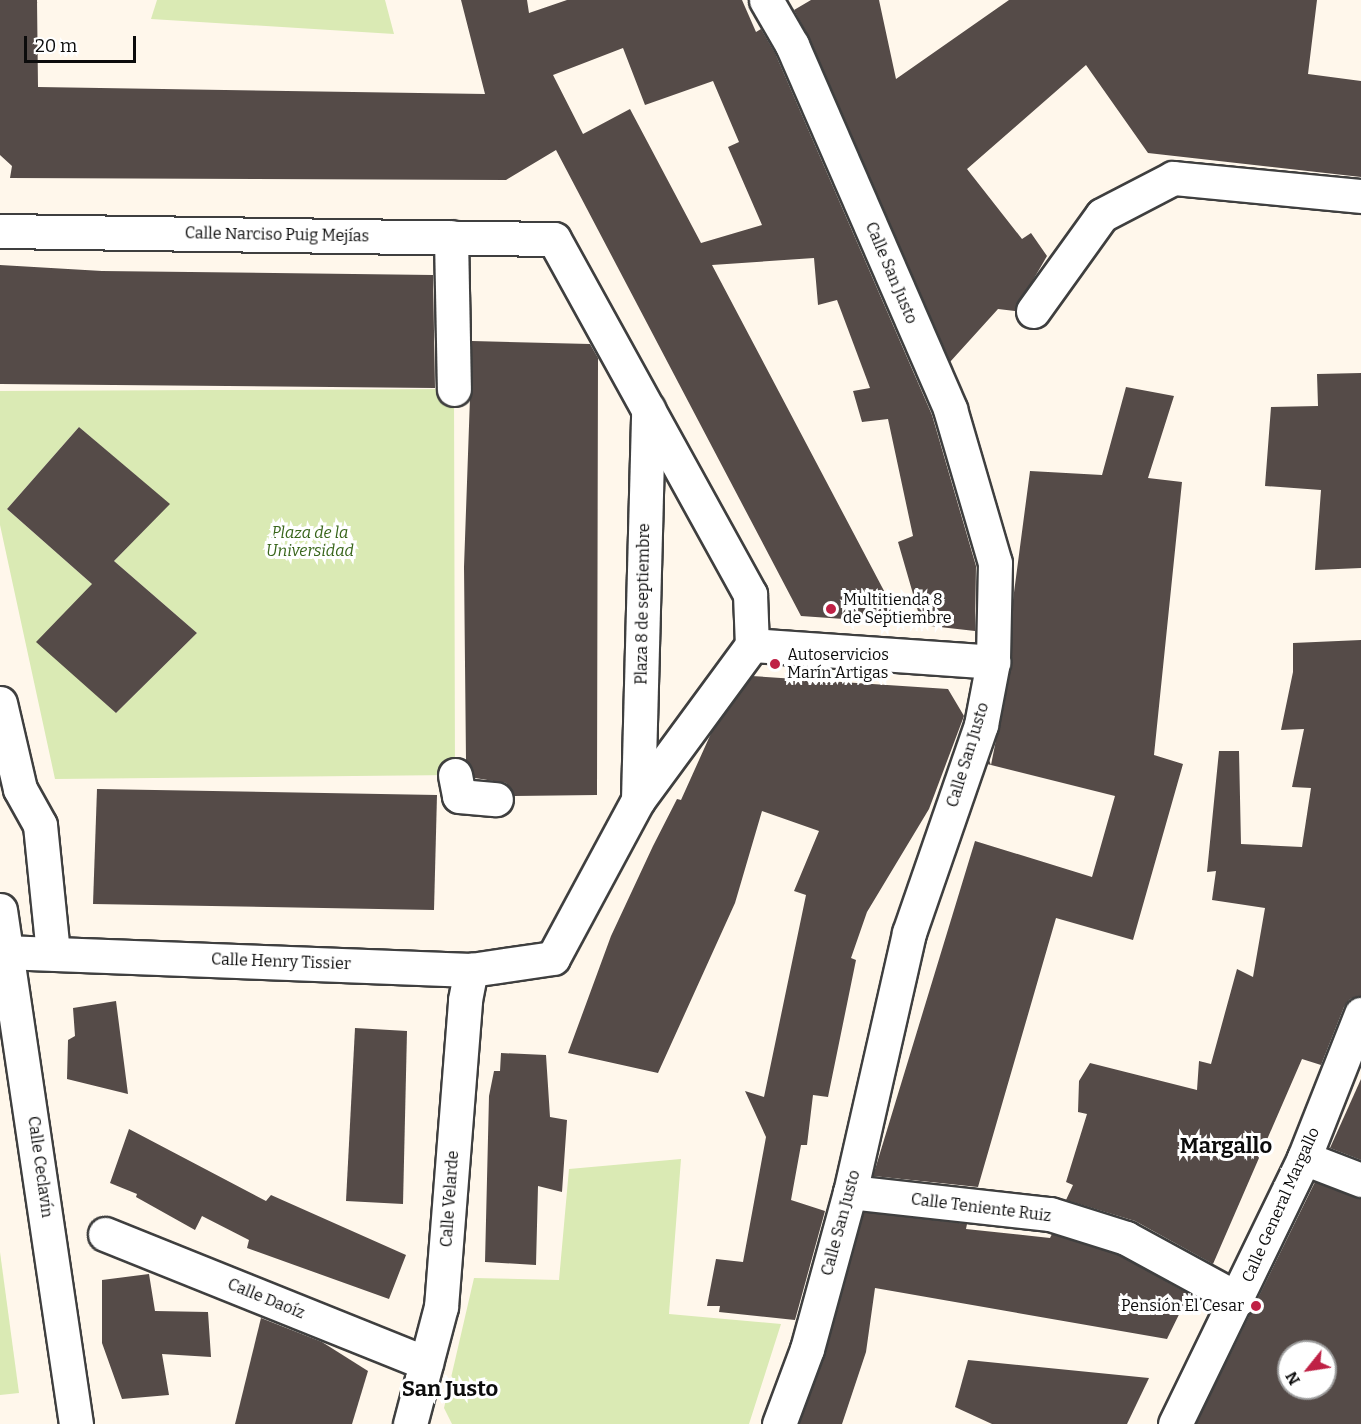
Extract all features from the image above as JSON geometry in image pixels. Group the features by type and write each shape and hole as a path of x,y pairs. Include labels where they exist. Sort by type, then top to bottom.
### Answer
{"street":[{"name":"Calle San Justo","path":"766,0 792,45 950,409 995,563 993,663 981,725 909,933 850,1192 807,1349 779,1424"},
{"path":"1033,311 1102,215 1173,178 1361,196"},
{"name":"Calle Narciso Puig Mejías","path":"0,231 554,238 648,408"},
{"path":"451,237 454,388"},
{"path":"648,408 750,594 752,645 993,663"},
{"name":"Plaza 8 de septiembre","path":"638,800 648,408"},
{"name":"Plaza 8 de septiembre","path":"553,958 638,800 752,645"},
{"path":"0,703 10,794 40,825 53,953"},
{"path":"455,775 459,796 496,799"},
{"name":"Calle Ceclavín","path":"0,910 9,952 76,1424"},
{"name":"Calle Henry Tissier","path":"9,952 471,970 553,958"},
{"name":"Calle Velarde","path":"410,1424 441,1307 465,1000 471,970"},
{"name":"Calle General Margallo","path":"1175,1424 1238,1299 1304,1158 1361,1014"},
{"path":"1304,1158 1361,1180"},
{"name":"Calle Teniente Ruiz","path":"850,1192 1050,1214 1126,1238 1238,1299"},
{"name":"Calle Daoíz","path":"105,1234 426,1363"}],"green space":[{"path":"157,0 385,0 394,34 151,19"},
{"name":"Plaza de la Universidad","path":"454,389 455,775 55,779 0,525 0,391","holes":["79,427 169,504 114,561 197,633 116,713 71,672 92,584 7,509"]},
{"path":"681,1159 669,1314 781,1324 749,1424 452,1424 444,1408 474,1278 559,1280 569,1169"},
{"path":"0,1252 19,1393 0,1395"}],"building":[{"path":"0,0 37,0 38,87 485,94 461,0 527,0 529,13 567,0 742,0 756,32 761,29 775,53 932,415 976,566 975,631 922,625 898,542 913,536 888,419 862,422 853,391 870,388 837,300 818,305 814,258 712,265 901,623 801,616 556,150 506,180 10,178 12,166 0,155","holes":["623,48 645,105 713,81 739,142 728,147 762,225 701,243 630,109 583,134 553,75"]},
{"path":"811,0 879,0 896,79 1009,0 1317,0 1308,74 1361,81 1361,177 1148,153 1086,65 967,169 1022,239 1031,233 1047,256 1015,311 998,309 950,362 809,38 794,10"},
{"path":"0,265 102,271 433,275 435,388 0,384"},
{"path":"472,341 590,344 598,358 597,795 514,796 506,783 475,778 466,761 464,567"},
{"path":"1361,373 1361,568 1315,570 1321,490 1265,486 1271,407 1318,406 1317,374"},
{"path":"1126,387 1174,396 1148,478 1182,482 1154,755 1183,764 1133,940 1056,918 978,1187 873,1176 975,841 1092,877 1115,796 991,765 1011,665 1013,600 1030,471 1102,475"},
{"path":"79,427 170,504 114,561 197,633 116,713 36,642 92,584 7,509"},
{"path":"1361,640 1361,996 1350,999 1344,1007 1321,1065 1302,1059 1213,1264 1135,1221 1066,1200 1073,1185 1066,1182 1087,1114 1078,1112 1079,1081 1090,1063 1197,1090 1199,1061 1211,1064 1237,969 1253,977 1265,908 1212,900 1216,871 1207,872 1219,751 1239,751 1241,844 1302,847 1311,788 1292,787 1304,729 1281,730 1293,672 1293,643"},
{"path":"752,676 948,689 964,716 929,809 867,912 851,958 856,960 828,1097 813,1095 807,1145 801,1145 791,1200 825,1211 795,1320 719,1312 720,1306 707,1306 716,1259 743,1262 766,1137 745,1091 764,1097 806,895 794,891 819,831 762,811 735,903 658,1073 568,1053 611,936 653,846 677,799 681,800 713,729"},
{"path":"97,789 437,795 434,910 93,904"},
{"path":"116,1001 128,1094 67,1079 68,1040 75,1036 73,1008"},
{"path":"355,1028 407,1031 403,1204 346,1201"},
{"path":"501,1053 546,1055 550,1117 567,1120 562,1192 538,1186 536,1265 485,1262 489,1096 494,1071 500,1071"},
{"path":"1361,1079 1361,1160 1330,1148"},
{"path":"129,1129 266,1201 271,1195 406,1255 389,1299 247,1248 249,1240 202,1216 195,1230 136,1197 137,1194 110,1183"},
{"path":"1315,1182 1361,1198 1361,1424 1196,1424"},
{"path":"864,1212 967,1224 966,1229 1050,1238 1052,1234 1119,1255 1189,1294 1167,1339 875,1288 866,1352 842,1424 799,1424 825,1354"},
{"path":"149,1274 155,1311 208,1312 211,1357 162,1354 169,1395 122,1399 102,1343 102,1280"},
{"path":"261,1318 322,1342 368,1371 352,1424 235,1424"},
{"path":"968,1360 1149,1378 1127,1424 992,1424 955,1407"}],"place":[{"name":"Multitienda 8 de Septiembre","path":"831,609"},
{"name":"Autoservicios Marín Artigas","path":"775,664"},
{"name":"Pensión El Cesar","path":"1256,1306"}],"district":[{"name":"Margallo","path":"1226,1146"},
{"name":"San Justo","path":"450,1389"}]}
